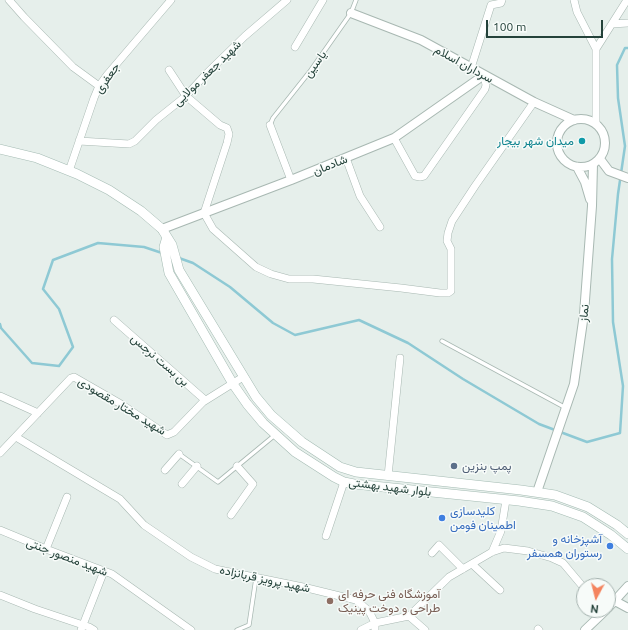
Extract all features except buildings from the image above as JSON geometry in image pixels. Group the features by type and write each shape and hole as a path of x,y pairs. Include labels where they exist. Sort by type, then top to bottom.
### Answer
{"main road":[{"path":"0,149 38,158 109,190 141,211 166,240"},
{"name":"بلوار شهید بهشتی","path":"166,240 178,270 256,397 271,415 302,442 348,470 555,495 588,507 617,525 628,534"},
{"name":"بلوار شهید بهشتی","path":"166,240 169,273 233,384 263,423 295,452 344,482 552,506 583,517 628,549"},
{"path":"436,493 438,481"}],"street":[{"path":"9,0 73,67 99,86"},
{"name":"جعفری","path":"69,171 99,86 171,0"},
{"name":"شهید جعفر مولایی","path":"79,141 129,144 136,140 156,120 186,96 245,36 287,0"},
{"path":"295,47 323,0"},
{"path":"471,68 491,5 501,3 502,0"},
{"path":"574,0 579,18 596,49 596,123"},
{"path":"596,49 627,0"},
{"name":"سرداران اسلام","path":"352,13 421,40 534,102 574,120"},
{"path":"612,24 628,23"},
{"path":"169,70 186,96 220,125 227,128 229,134 204,213 213,230 256,267 271,274 289,279 313,279 426,292 448,293 451,291 451,249 448,241 448,233 452,222 475,186 534,102"},
{"path":"394,138 415,176 424,176 485,89 486,85 484,75"},
{"name":"شادمان","path":"166,240 204,213 291,180 394,138 484,75"},
{"path":"574,120 589,120 596,123 602,129 605,137 604,152 596,162 585,167 577,167 563,159 557,145 561,130 574,120"},
{"path":"270,125 291,180"},
{"path":"346,158 360,196 380,227"},
{"path":"596,162 609,171 628,178"},
{"name":"نماز","path":"537,492 574,384 584,314 596,162"},
{"path":"577,167 585,182 592,206"},
{"name":"بن بست نرجس","path":"114,320 205,400"},
{"path":"388,476 400,358"},
{"name":"شهید مختار مقصودی","path":"0,453 71,378 74,377 121,404 167,435 174,432 205,400 243,377"},
{"path":"0,396 38,413"},
{"name":"شهید پرویز قربانزاده","path":"16,437 120,499 144,525 191,557 215,569 303,587 356,600 369,611 375,627"},
{"path":"165,470 179,454"},
{"path":"182,484 197,466"},
{"path":"231,515 253,484 237,466"},
{"path":"326,536 344,482"},
{"path":"46,549 67,497"},
{"path":"492,552 501,531 506,500"},
{"name":"شهید منصور جنتی","path":"0,530 112,574 191,630"},
{"path":"432,553 439,545 463,569"},
{"path":"361,630 409,616 449,577 492,552 504,548 528,550 552,558 563,564 576,579"},
{"path":"472,564 500,590"},
{"path":"82,628 104,571"},
{"path":"616,599 628,586"},
{"path":"0,595 82,628 94,630"},
{"path":"616,601 628,608"},
{"path":"409,616 425,630"},
{"path":"585,630 597,618"}],"lane":[{"name":"یاسین","path":"270,125 273,118 311,70 352,13 356,0"},
{"path":"442,341 566,408"},
{"path":"179,454 218,482 276,434"},
{"path":"237,630 249,625 256,578"}],"waterway":[{"path":"179,258 193,263 230,287 273,323 295,335 359,320 408,343 463,379 539,424 587,442 620,433 623,386 613,322 612,259 618,194 625,146 618,98 617,65 625,48 628,48"},
{"path":"0,324 1,328 32,363 59,366 73,347 59,309 43,289 53,260 98,243 144,247 162,253"}],"place":[{"name":"میدان شهر بیجار","path":"582,141"},
{"name":"پمپ بنزین","path":"454,466"},
{"name":"کلیدسازی اطمینان فومن","path":"442,518"},
{"name":"آشپزخانه و رستوران همسفر","path":"610,546"},
{"name":"آموزشگاه فنی حرفه ای طراحی و دوخت پینیک","path":"330,601"}]}
